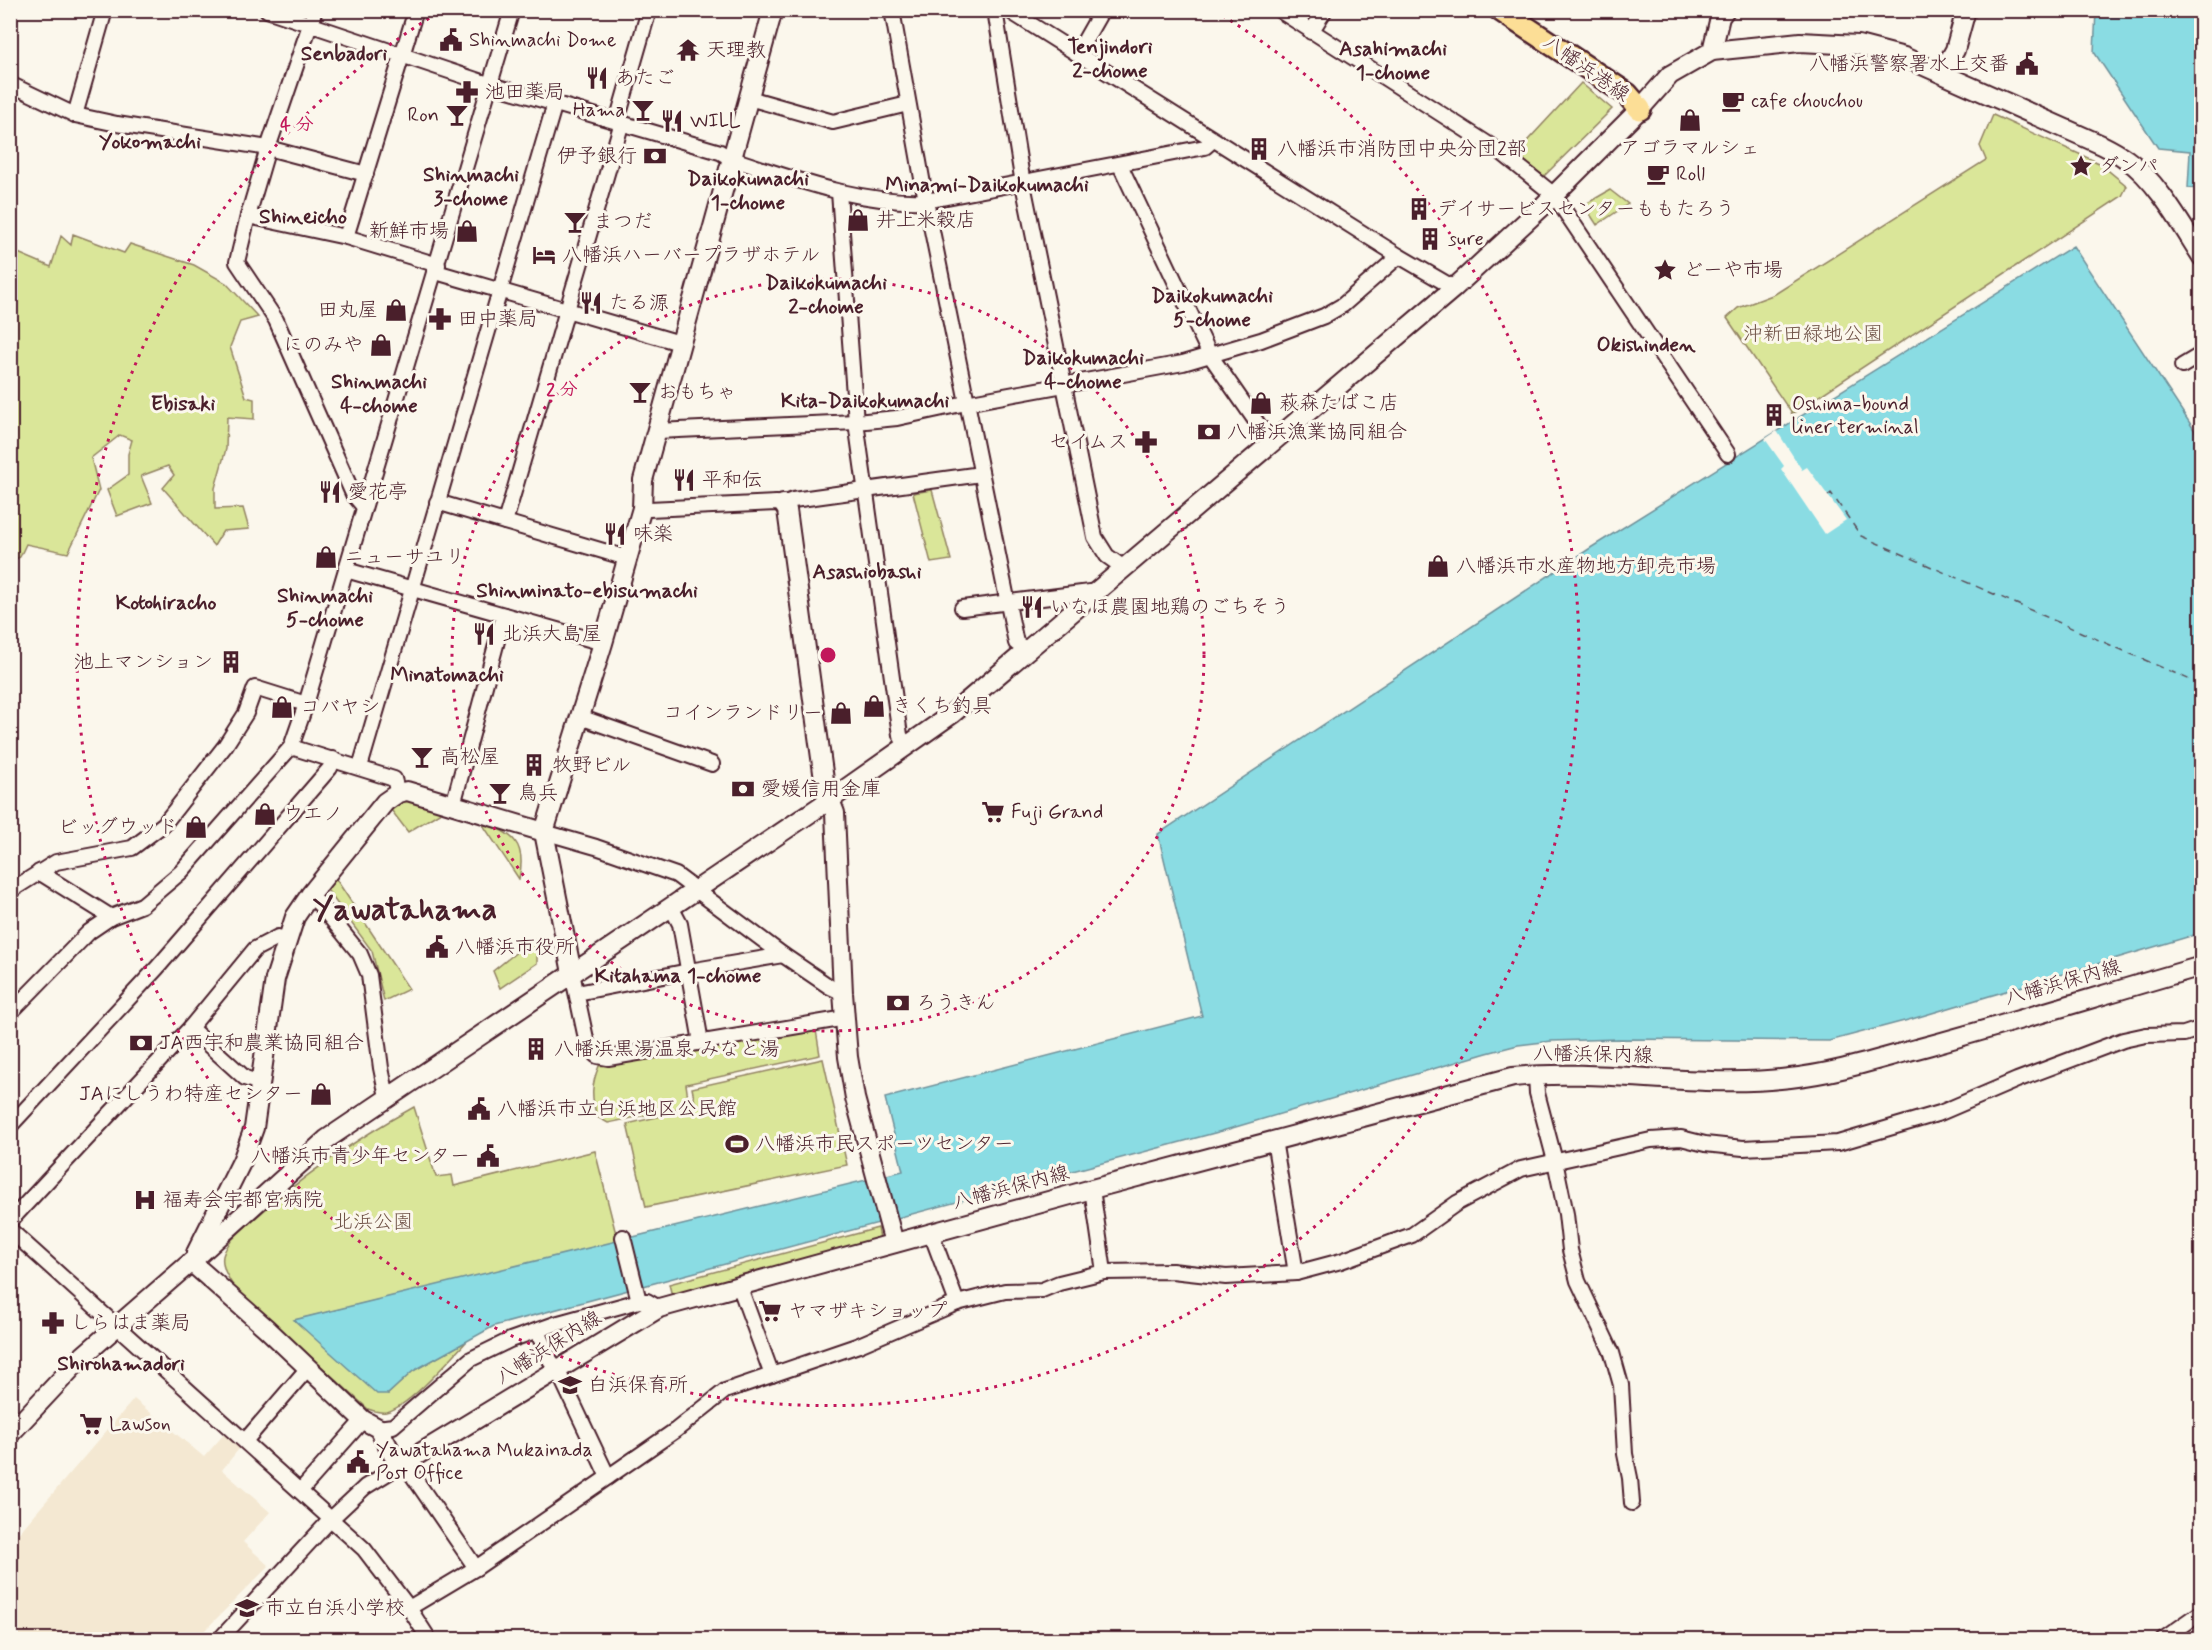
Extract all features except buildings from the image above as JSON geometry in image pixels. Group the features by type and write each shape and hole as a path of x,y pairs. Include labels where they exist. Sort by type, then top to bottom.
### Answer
{"main road":[{"name":"八幡浜港線","path":"1500,10 1627,94 1640,109"}],"street":[{"path":"75,115 105,10"},
{"path":"267,10 312,17 402,57 720,152 732,159 839,192 900,202 926,201 1120,165 1205,147 1213,140"},
{"path":"346,237 416,10"},
{"path":"10,1013 89,932 111,917 141,905 181,873 291,747 306,704 437,268 512,10"},
{"path":"505,522 567,310 649,10"},
{"path":"773,10 643,480 642,508 544,832 588,1048 597,1056 608,1058 846,1018"},
{"path":"892,10 926,201 1007,602 1016,643 1029,651"},
{"path":"995,10 1023,184 1095,537 1107,556 1124,568"},
{"path":"1008,10 1398,256 1454,288"},
{"path":"1077,54 1102,10"},
{"path":"1279,10 1502,153 1554,195 1728,454"},
{"path":"1311,32 1325,10"},
{"path":"1712,51 1720,17 1725,10"},
{"path":"1942,73 1955,50 1966,10"},
{"path":"312,17 268,148 237,262 276,320 353,494 364,507"},
{"path":"13,1427 84,1355 191,1262 307,1156 348,1123 831,799 952,714 1454,288 1554,195 1640,109 1670,75 1712,51 1800,42 1858,45 1904,57 2102,145 2128,160 2163,199 2202,257"},
{"path":"10,84 75,115 268,148 366,174"},
{"path":"749,98 833,122 908,105"},
{"path":"360,767 555,103"},
{"path":"1120,165 1209,355 1271,443"},
{"path":"839,192 856,422 900,735 906,746"},
{"path":"248,216 346,237 499,291 680,344"},
{"path":"657,431 897,418 1064,384 1183,363 1261,340 1324,316 1343,305 1398,256"},
{"path":"2182,366 2202,354"},
{"path":"642,508 776,502 783,504 793,500 981,474"},
{"path":"437,502 627,558"},
{"path":"783,504 787,510 825,787 835,813 848,1057 855,1098 894,1243"},
{"path":"346,570 603,643"},
{"path":"962,608 1098,591"},
{"path":"453,805 504,615"},
{"path":"10,891 56,862 132,849 164,824 225,746 246,713 255,688 306,704"},
{"path":"580,717 712,764"},
{"path":"291,747 394,779 398,793"},
{"path":"10,1126 164,959 330,768 333,759"},
{"path":"191,1262 242,1161 254,1128 275,979 286,939 295,917 310,895 386,802 398,793 406,791 418,793 596,847 676,875 783,955 830,987 843,993"},
{"path":"39,872 111,917"},
{"path":"310,895 360,954 369,975 387,1097"},
{"path":"671,907 680,924 701,1042"},
{"path":"10,1221 190,1028 255,949 278,937 286,939"},
{"path":"577,993 783,955"},
{"name":"八幡浜保内線","path":"402,1464 659,1308 1092,1189 1513,1077 1560,1073 1742,1081 1790,1078 1839,1070 2202,966"},
{"path":"190,1028 245,1078 260,1083"},
{"path":"409,1608 476,1568 676,1430 725,1391 858,1345 957,1303 1005,1291 1042,1290 1059,1283 1104,1272 1172,1271 1226,1277 1296,1274 1341,1261 1412,1235 1456,1203 1521,1169 1651,1140 1681,1138 1705,1144 1743,1148 1838,1143 1940,1113 2017,1080 2123,1040 2146,1035 2184,1034 2202,1028"},
{"path":"1536,1075 1537,1093 1555,1161 1566,1214 1570,1250 1578,1281 1612,1353 1621,1385 1624,1454 1630,1478 1632,1503"},
{"path":"1274,1140 1296,1274"},
{"path":"1092,1189 1104,1272"},
{"path":"10,1230 364,1549 409,1608 427,1636 424,1640"},
{"path":"931,1233 957,1303"},
{"path":"623,1237 638,1296 659,1308"},
{"path":"191,1262 371,1424 476,1568"},
{"path":"740,1286 772,1375"},
{"path":"301,1490 371,1424 393,1426 471,1359 510,1340 638,1296"},
{"path":"537,1331 608,1477"},
{"path":"245,1441 308,1368"},
{"path":"219,1640 332,1518 365,1487 402,1464"},
{"path":"2162,1640 2202,1612"}],"shaded area":[{"path":"134,1399 204,1457 226,1432 242,1445 222,1470 270,1512 243,1542 269,1566 196,1639 11,1640 11,1542"}],"green space":[{"path":"1581,83 1612,109 1544,176 1515,154"},
{"name":"沖新田緑地公園","path":"1993,115 2099,163 2127,186 2122,196 1792,414 1727,318 1738,308 1775,294 1986,160 1980,146"},
{"path":"1610,190 1628,204 1597,225 1584,205"},
{"path":"73,234 124,253 130,244 194,265 226,283 258,317 240,322 230,347 246,397 254,399 254,419 227,417 226,449 215,488 215,509 243,508 249,529 223,531 214,546 163,488 174,475 168,466 141,476 152,503 117,516 107,490 128,475 128,454 132,440 120,435 91,458 99,490 68,553 26,544 20,557 11,561 11,250 51,267 61,236 71,245"},
{"path":"932,490 951,560 931,563 913,493"},
{"path":"398,793 443,802 441,812 408,832 385,802"},
{"path":"481,822 502,830 515,841 521,856 519,879"},
{"path":"334,876 409,989 384,1001 372,951 325,887"},
{"path":"533,939 537,963 500,988 493,971"},
{"path":"816,1030 820,1055 686,1084 689,1106 608,1123 597,1117 593,1091 594,1079 599,1066"},
{"name":"八幡浜市民スポーツセンター","path":"823,1059 847,1165 646,1207 627,1124 696,1108 692,1088"},
{"name":"北浜公園","path":"414,1107 436,1177 452,1175 454,1186 595,1151 618,1242 295,1320 388,1394 413,1371 467,1341 406,1402 386,1412 379,1412 368,1409 233,1286 224,1268 223,1256 235,1237 290,1189 350,1145"},
{"path":"878,1228 880,1238 672,1296 669,1284"}],"water":[{"path":"2096,11 2201,11 2201,189 2188,188 2190,151 2158,148 2094,52"},
{"path":"2073,246 2201,440 2201,933 1912,1019 1829,1041 1619,1039 1552,1041 1518,1045 1222,1131 494,1326 413,1371 388,1394 377,1394 294,1320 903,1171 885,1098 1202,1016 1158,834 1592,547"}],"pier":[{"path":"1777,431 1802,470 1807,467 1846,520 1825,534 1781,469 1784,466 1765,439"}],"ferry route":[{"path":"1828,496 1831,493 1861,536 2202,685"}],"place":[{"name":"Shinmachi Dome","path":"451,40"},
{"name":"天理教","path":"688,50"},
{"name":"八幡浜警察署水上交番","path":"2027,64"},
{"name":"あたご","path":"597,78"},
{"name":"池田薬局","path":"467,92"},
{"name":"cafe chouchou","path":"1733,101"},
{"name":"Hama","path":"643,110"},
{"name":"Ron","path":"457,115"},
{"name":"アゴラマルシェ","path":"1690,120"},
{"name":"WILL","path":"672,121"},
{"name":"八幡浜市消防団中央分団2部","path":"1259,149"},
{"name":"伊予銀行","path":"655,156"},
{"name":"ダンパ","path":"2081,166"},
{"name":"Roll","path":"1658,174"},
{"name":"デイサービスセンターももたろう","path":"1419,209"},
{"name":"井上米穀店","path":"858,220"},
{"name":"まつだ","path":"575,222"},
{"name":"新鮮市場","path":"467,231"},
{"name":"sure","path":"1430,239"},
{"name":"八幡浜ハーバープラザホテル","path":"544,255"},
{"name":"どーや市場","path":"1665,270"},
{"name":"たる源","path":"591,303"},
{"name":"田丸屋","path":"396,310"},
{"name":"田中薬局","path":"440,319"},
{"name":"にのみや","path":"381,345"},
{"name":"おもちゃ","path":"640,392"},
{"name":"萩森たばこ店","path":"1261,403"},
{"name":"Oshima-bound liner terminal","path":"1774,415"},
{"name":"八幡浜漁業協同組合","path":"1209,432"},
{"name":"セイムス","path":"1146,442"},
{"name":"平和伝","path":"684,480"},
{"name":"愛花亭","path":"330,492"},
{"name":"味楽","path":"615,534"},
{"name":"ニューサユリ","path":"326,557"},
{"name":"八幡浜市水産物地方卸売市場","path":"1438,566"},
{"name":"いなほ農園地鶏のごちそう","path":"1032,607"},
{"name":"北浜大島屋","path":"484,634"},
{"name":"池上マンション","path":"231,662"},
{"name":"きくち釣具","path":"874,706"},
{"name":"コバヤシ","path":"282,707"},
{"name":"コインランドリー","path":"841,713"},
{"name":"高松屋","path":"422,757"},
{"name":"牧野ビル","path":"534,765"},
{"name":"愛媛信用金庫","path":"743,789"},
{"name":"鳥兵","path":"500,793"},
{"name":"Fuji Grand","path":"993,812"},
{"name":"ウエノ","path":"265,814"},
{"name":"ビッグウッド","path":"196,827"},
{"name":"八幡浜市役所","path":"437,947"},
{"name":"ろうきん","path":"898,1003"},
{"name":"JA西宇和農業協同組合","path":"141,1043"},
{"name":"八幡浜黒湯温泉 みなと湯","path":"536,1049"},
{"name":"JAにしうわ特産センター","path":"321,1094"},
{"name":"八幡浜市立白浜地区公民館","path":"479,1109"},
{"name":"八幡浜市民スポーツセンター","path":"737,1144"},
{"name":"八幡浜市青少年センター","path":"488,1156"},
{"name":"福寿会宇都宮病院","path":"145,1200"},
{"name":"ヤマザキショップ","path":"770,1311"},
{"name":"しらはま薬局","path":"53,1323"},
{"name":"白浜保育所","path":"570,1385"},
{"name":"Lawson","path":"91,1424"},
{"name":"Yawatahama Mukainada Post Office","path":"358,1462"},
{"name":"市立白浜小学校","path":"247,1608"}],"district":[{"name":"Senbadori","path":"344,54"},
{"name":"Tenjindori 2-chome","path":"1110,59"},
{"name":"Asahimachi 1-chome","path":"1393,61"},
{"name":"Yokomachi","path":"150,142"},
{"name":"Minami-Daikokumachi","path":"987,185"},
{"name":"Shinmachi 3-chome","path":"471,187"},
{"name":"Daikokumachi 1-chome","path":"748,191"},
{"name":"Shineicho","path":"303,217"},
{"name":"Daikokumachi 2-chome","path":"826,295"},
{"name":"Daikokumachi 5-chome","path":"1212,308"},
{"name":"Okishinden","path":"1646,345"},
{"name":"Daikokumachi 4-chome","path":"1083,370"},
{"name":"Shinmachi 4-chome","path":"379,394"},
{"name":"Kita-Daikokumachi","path":"865,401"},
{"name":"Ebisaki","path":"183,404"},
{"name":"Asashiobashi","path":"867,572"},
{"name":"Shinminato-ebisumachi","path":"587,591"},
{"name":"Kotohiracho","path":"166,603"},
{"name":"Shinmachi 5-chome","path":"325,608"},
{"name":"Minatomachi","path":"447,675"},
{"name":"Yawatahama","path":"405,910"},
{"name":"Kitahama 1-chome","path":"678,976"},
{"name":"Shirohamadori","path":"121,1364"}]}
